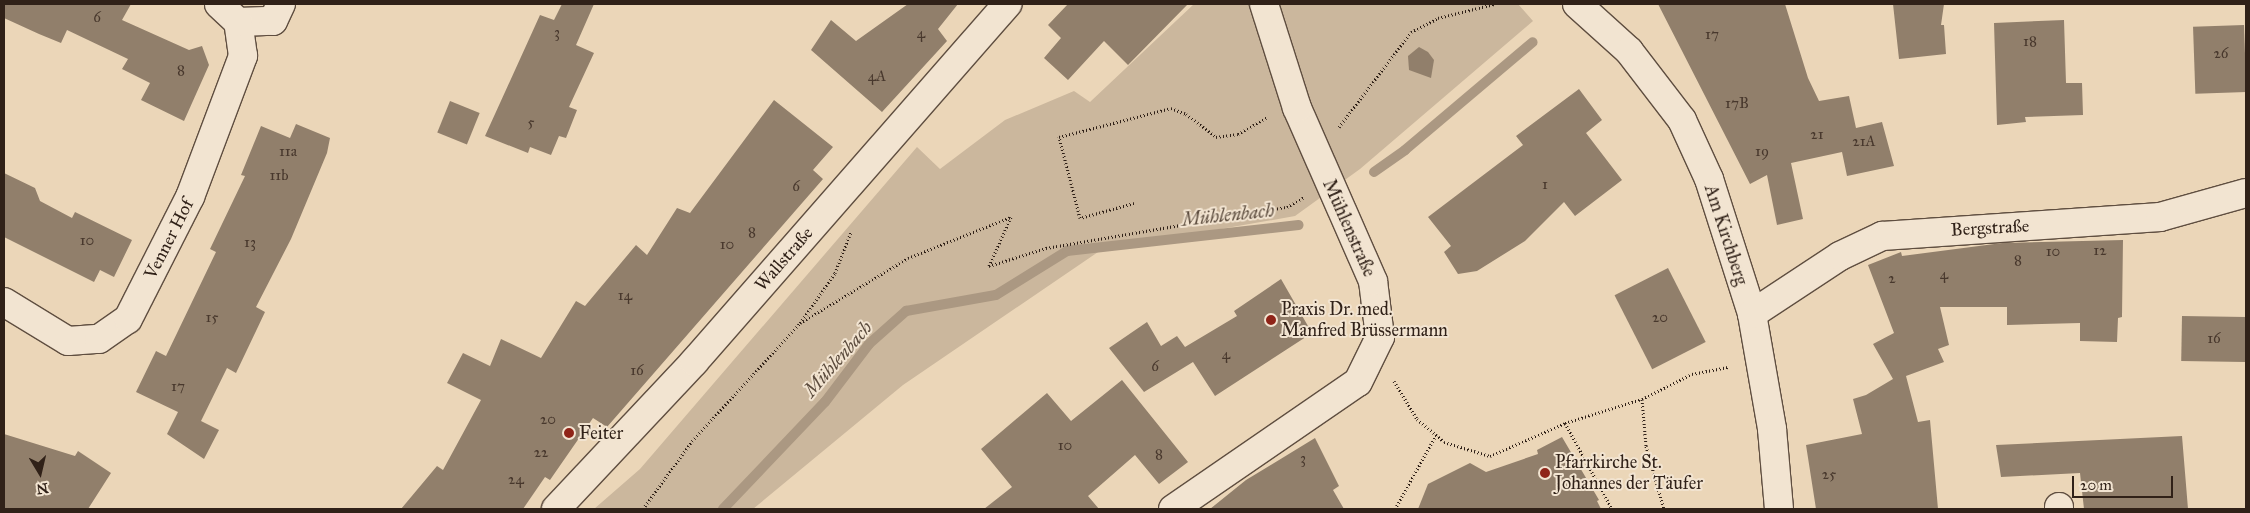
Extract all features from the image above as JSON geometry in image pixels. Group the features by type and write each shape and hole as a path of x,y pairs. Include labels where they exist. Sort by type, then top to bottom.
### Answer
{"street":[{"name":"Venner Hof","path":"228,13 273,22 281,4"},
{"name":"Wallstraße","path":"556,509 694,362 1007,4"},
{"name":"Mühlenstraße","path":"1173,509 1358,382 1380,337 1373,281 1297,108 1264,4"},
{"name":"Am Kirchberg","path":"1577,4 1630,51 1682,120 1708,179 1752,314 1772,429 1779,509"},
{"name":"Venner Hof","path":"4,302 68,341 99,339 128,319 190,197 243,56 228,13"},
{"name":"Bergstraße","path":"1752,314 1840,256 1882,236 2160,217 2246,193"}],"path":[{"path":"1315,150 1329,141 1411,32 1438,18 1494,4"},
{"path":"1134,202 1080,218 1059,138 1172,108 1186,114 1216,137 1238,134 1263,119 1297,108"},
{"path":"800,323 908,258 1011,217 989,266 1046,248 1287,207 1329,182"},
{"path":"643,509 692,441 800,323 835,273 852,228"},
{"path":"1393,378 1417,419 1436,436 1444,442 1490,456 1565,422 1642,400 1692,374 1760,361"},
{"path":"1642,400 1646,446 1664,509"},
{"path":"1565,422 1612,509"},
{"path":"1394,509 1436,436"}],"shaded area":[{"path":"1194,4 1518,4 1533,21 1360,169 1295,216 1101,250 903,385 753,509 594,509 640,469 917,147 940,169 1005,120 1074,91 1090,102"}],"building":[{"path":"4,4 131,4 122,20 189,50 202,46 209,65 184,121 141,100 150,83 122,69 128,59 67,30 61,43 39,34 4,18"},
{"path":"562,4 594,4 576,45 594,53 569,107 577,110 566,138 559,136 551,155 530,147 528,153 485,136 540,15 554,20"},
{"path":"908,4 958,4 938,29 947,41 882,112 811,50 831,20 856,41"},
{"path":"1068,4 1188,4 1128,65 1104,41 1068,80 1044,58 1061,38 1048,25"},
{"path":"1658,4 1785,4 1808,78 1819,101 1849,96 1856,128 1882,122 1894,166 1847,176 1842,152 1791,163 1803,219 1777,225 1767,175 1750,184"},
{"path":"1893,4 1944,4 1941,25 1944,25 1946,54 1899,59"},
{"path":"2064,20 2066,83 2082,83 2083,115 2025,117 2026,122 1997,125 1994,23"},
{"path":"2244,25 2246,92 2195,94 2193,27"},
{"path":"1419,47 1428,52 1434,60 1431,78 1409,70 1408,56"},
{"path":"1579,89 1602,120 1586,133 1622,180 1575,216 1564,202 1525,241 1477,271 1458,274 1444,252 1451,246 1428,217 1523,145 1516,136"},
{"path":"774,100 833,147 813,170 823,179 607,427 593,418 550,480 545,477 523,509 401,509 437,466 443,470 481,400 447,383 463,353 490,366 501,339 541,358 576,301 585,306 636,245 647,255 677,208 690,213"},
{"path":"450,101 480,113 467,145 437,133"},
{"path":"296,124 330,138 327,153 291,239 256,307 265,312 236,373 227,368 201,421 219,430 204,459 167,434 178,412 136,392 156,351 166,356 216,252 210,249 245,176 241,175 261,126 290,138"},
{"path":"4,173 35,188 40,201 72,218 75,212 132,240 114,277 100,270 94,282 4,237"},
{"path":"2123,240 2122,317 2118,318 2117,342 2080,341 2080,323 2007,325 2007,307 1940,307 1949,345 1938,349 1944,362 1906,376 1918,422 1930,420 1938,509 1816,509 1806,445 1862,434 1853,399 1866,395 1893,379 1873,344 1894,333 1868,265 1901,252 1902,256 2002,243"},
{"path":"1668,268 1706,342 1652,369 1615,295"},
{"path":"1281,279 1312,333 1215,396 1193,362 1144,392 1109,348 1147,322 1161,346 1177,336 1185,347 1237,316 1234,311"},
{"path":"2182,316 2246,317 2245,362 2181,361"},
{"path":"1122,380 1188,462 1159,484 1135,455 1088,496 1099,509 984,509 1012,487 981,449 1047,393 1071,421"},
{"path":"4,434 75,456 78,451 111,473 88,509 4,509"},
{"path":"2182,436 2188,509 2084,509 2080,473 2001,477 1996,445"},
{"name":"Pfarrkirche St. Johannes der Täufer","path":"1562,437 1599,500 1597,501 1601,509 1418,509 1428,484 1470,463 1486,472 1538,454 1537,450"},
{"path":"1315,438 1339,486 1333,490 1344,509 1210,509 1246,480"}],"waterway":[{"name":"Mühlenbach","path":"1374,172 1405,150 1533,42"},
{"name":"Mühlenbach","path":"723,509 825,402 869,344 906,311 996,295 1067,251 1299,225"}],"place":[{"name":"Praxis Dr. med. Manfred Brüssermann","path":"1271,320"},
{"name":"Feiter","path":"569,433"},
{"name":"Pfarrkirche St. Johannes der Täufer","path":"1545,473"}]}
